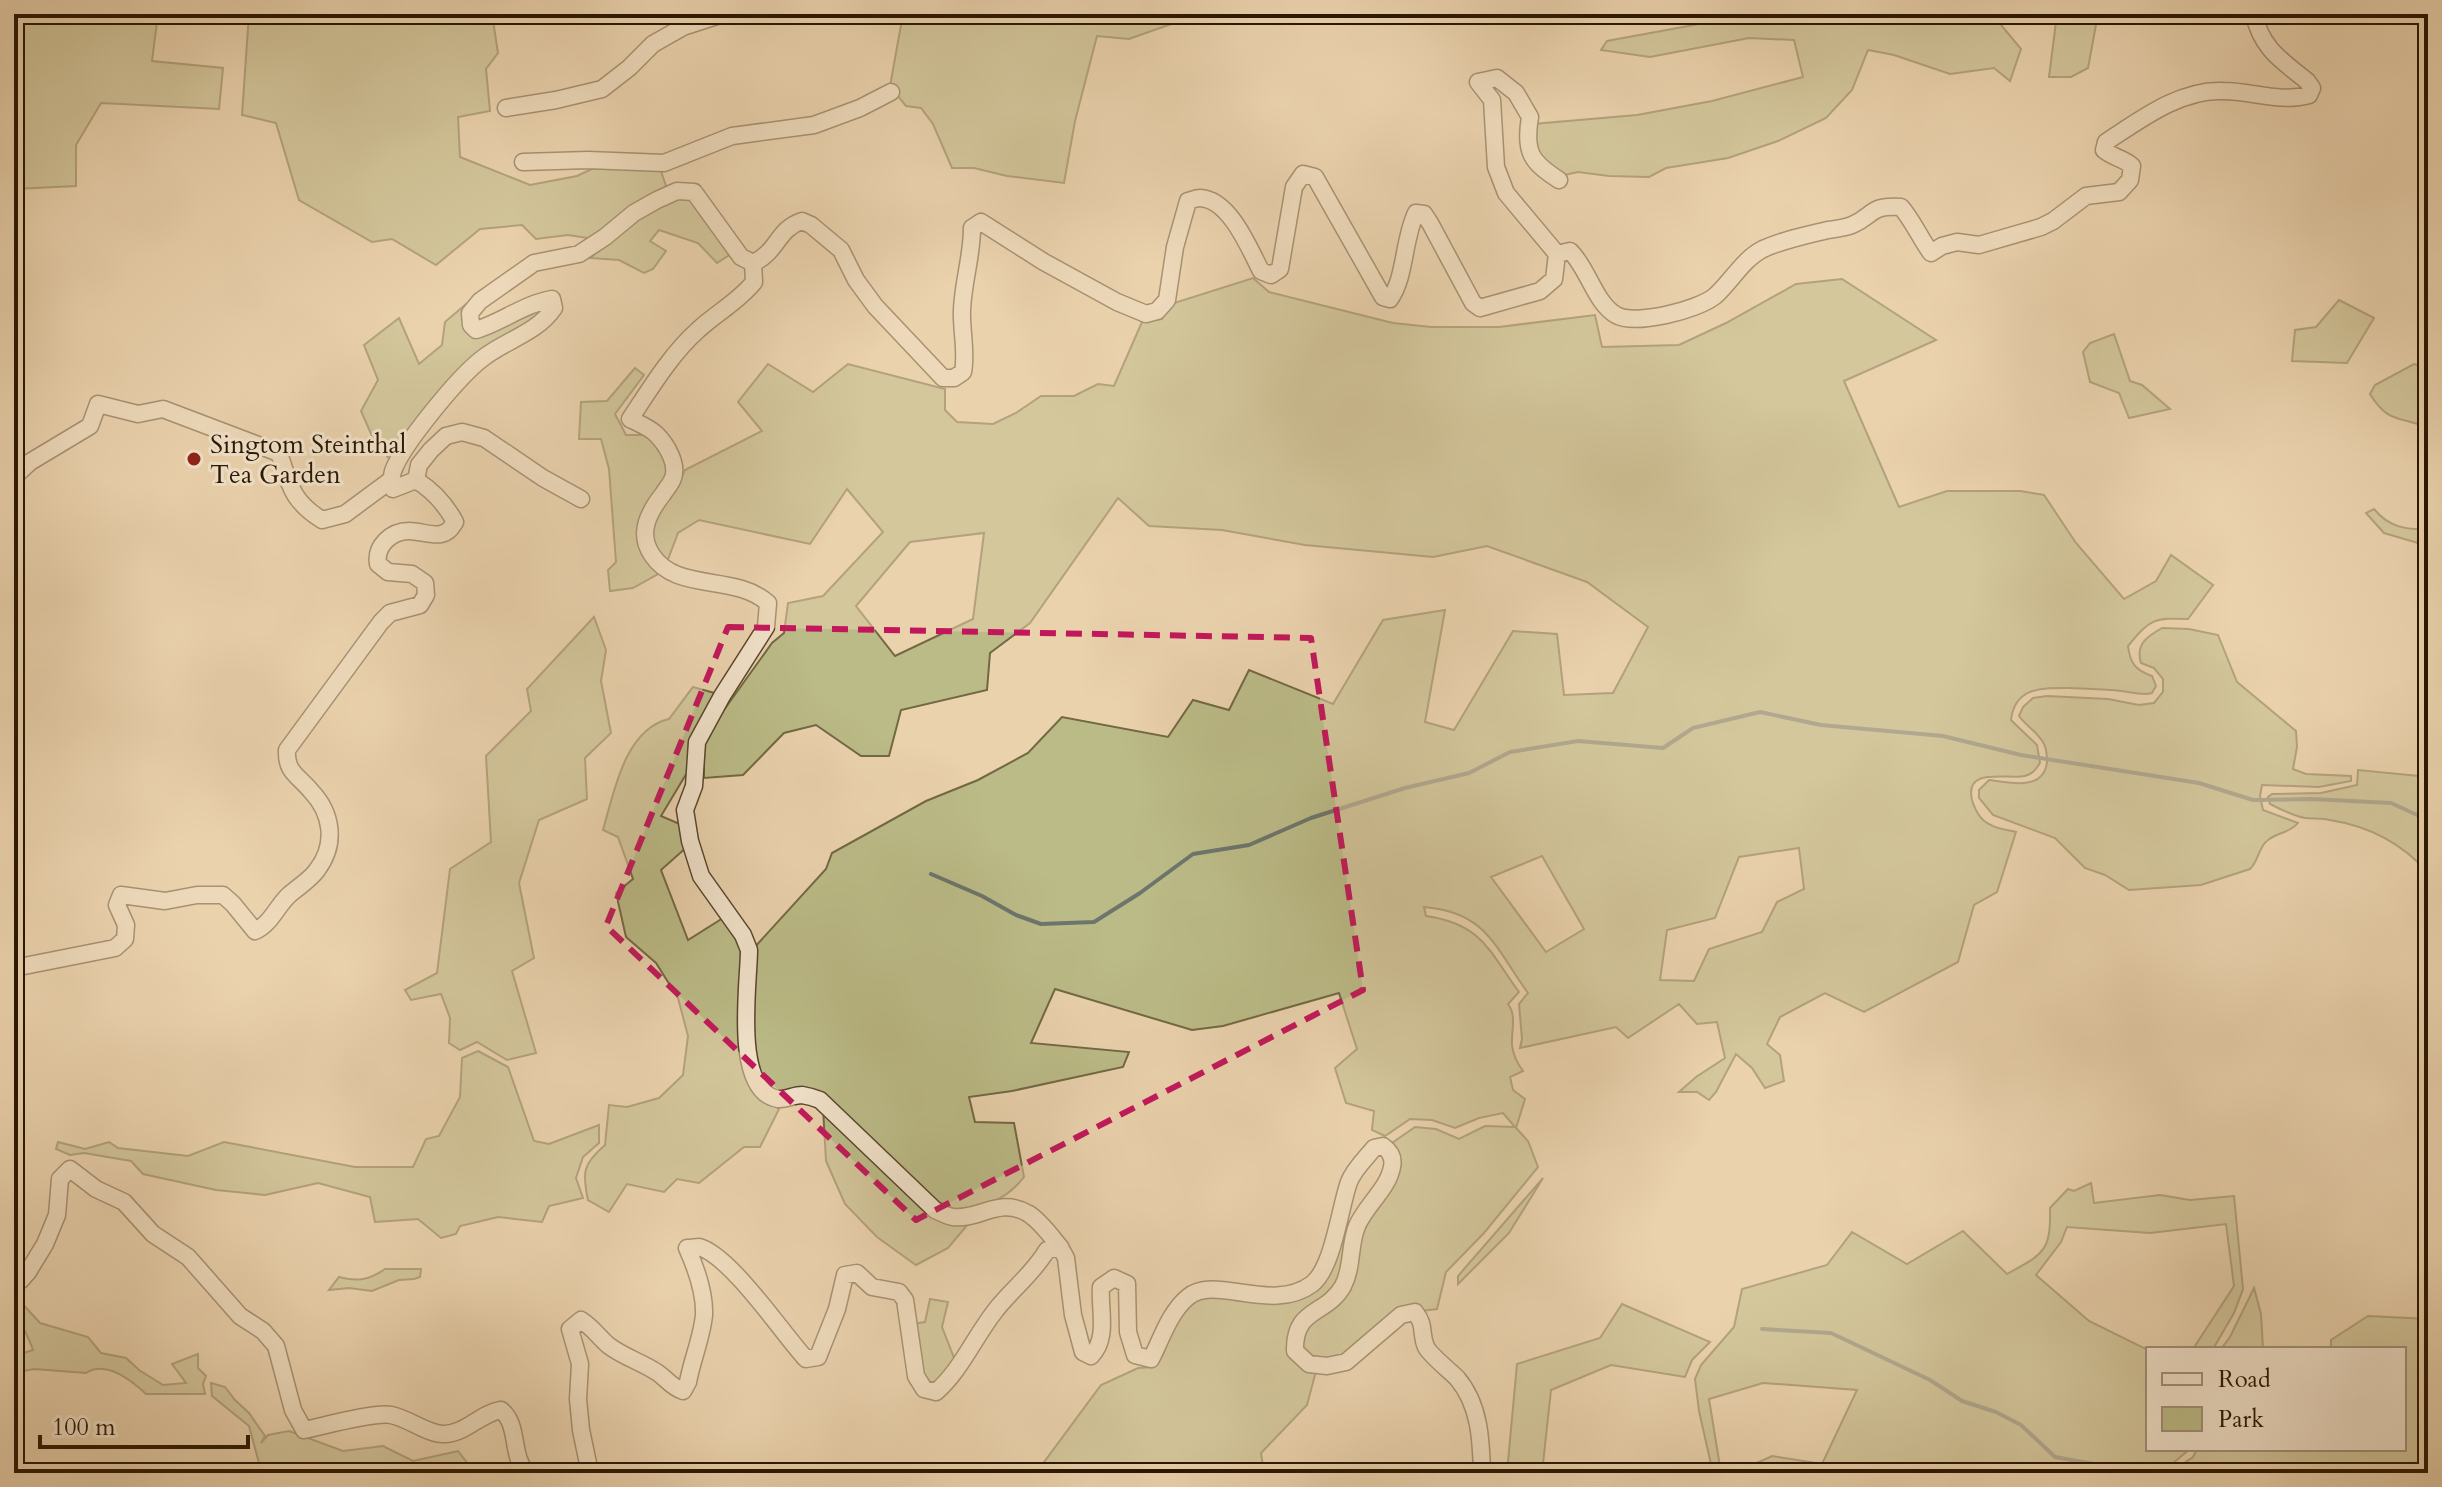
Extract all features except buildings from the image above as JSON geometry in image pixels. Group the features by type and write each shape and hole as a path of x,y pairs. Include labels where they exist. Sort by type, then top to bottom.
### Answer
{"street":[{"path":"1557,254 1570,251 1581,261 1602,300 1616,315 1638,319 1693,307 1712,299 1761,250 1800,236 1852,225 1883,206 1901,207 1913,221 1931,253 1957,242 1979,245 2041,227 2086,196 2119,192 2130,180 2132,166 2123,158 2111,156 2104,150 2106,142 2165,106 2194,94 2222,90 2296,98 2309,95 2312,88 2307,81 2264,44 2254,14"},
{"path":"506,108 602,89 653,44 683,27 717,16"},
{"path":"753,263 765,257 790,225 802,221 811,225 841,250 856,280 885,317 943,378 954,378 963,372 965,363 961,315 963,288 972,228 981,222 1044,262 1117,302 1146,314 1157,311 1167,300 1175,247 1188,201 1201,198 1215,204 1237,224 1261,271 1271,275 1280,269 1294,187 1303,174 1315,177 1383,297 1390,299 1397,289 1409,228 1416,213 1424,214 1473,303 1480,308 1540,291 1554,279 1557,254 1506,193 1496,167 1492,100 1478,82 1497,78 1516,93 1530,117 1526,137 1537,166 1559,180"},
{"path":"523,162 588,160 664,163 732,136 814,125 860,108 891,92"},
{"path":"416,480 393,489 391,480 394,469 421,427 481,359 546,320 554,308 552,299 540,301 476,330 471,325 470,313 480,301 534,263 579,254 634,213 677,191 694,192 741,257 753,263"},
{"path":"753,263 754,282 740,299 695,332 630,419 655,433 674,463 673,480 652,508 644,532 649,551 657,563 672,572 704,583 732,585 756,592 768,603 766,627 697,742 694,786 685,810 690,841 701,876 743,935 749,950 746,1043 751,1072 760,1090 778,1099 802,1095 820,1100 935,1210 953,1217 994,1207 1015,1207 1032,1216 1066,1258 1073,1315 1083,1352 1091,1356 1097,1350 1103,1323 1101,1287 1114,1278 1127,1284 1128,1332 1135,1355 1151,1359 1171,1317 1190,1295 1211,1288 1263,1297 1292,1295 1314,1283 1324,1267 1349,1181 1374,1148 1383,1146 1391,1152 1393,1165 1386,1182 1357,1227 1344,1284 1334,1299 1299,1325 1294,1338 1295,1351 1309,1364 1327,1366 1346,1362 1401,1315 1415,1312 1422,1322 1427,1349 1462,1384 1472,1403 1481,1433 1482,1473"},
{"path":"14,483 17,474 30,462 90,426 98,404 138,414 163,409 279,453 292,492 306,509 322,520 345,514 391,480"},
{"path":"416,480 419,465 431,450 446,436 462,432 484,438 543,478 581,499"},
{"path":"14,968 115,948 125,939 126,925 117,905 121,895 165,901 197,895 223,895 255,931 263,927 279,904 317,871 325,857 330,823 324,807 286,763 287,750 381,622 390,613 420,605 426,595 425,583 412,574 388,572 378,564 376,554 383,542 403,531 438,535 450,530 455,522 449,511 416,480"},
{"path":"14,1280 21,1280 28,1272 45,1244 57,1215 60,1179 70,1169 96,1189 124,1202 153,1234 188,1257 240,1316 263,1331 276,1346 293,1410 304,1430 388,1414 442,1435 459,1431 490,1412 501,1410 508,1415 520,1466 527,1473"},
{"path":"590,1473 578,1399 580,1364 570,1329 581,1320 609,1345 658,1373 670,1386 683,1391 704,1317 704,1300 687,1248 698,1247 710,1253 742,1281 806,1359 818,1357 825,1343 845,1275 857,1273 872,1287 899,1292 908,1313 916,1376 924,1389 936,1392 951,1379 996,1310 1037,1266 1047,1250 1060,1247"}],"highlighted area":[{"path":"728,627 1311,638 1363,990 916,1220 606,926"}],"green space":[{"path":"14,14 158,14 152,61 223,68 219,109 101,103 76,145 76,186 14,189"},
{"path":"249,14 492,14 498,53 486,69 490,111 458,117 460,157 530,185 577,176 598,166 659,165 667,189 594,239 568,235 536,239 522,225 480,229 436,265 392,239 372,242 299,200 276,123 242,115"},
{"path":"903,14 1179,14 1177,22 1129,39 1097,36 1075,121 1064,183 1007,176 974,168 952,168 933,124 921,108 906,106 890,86"},
{"path":"1718,14 1992,14 2021,49 2010,81 1994,68 1950,74 1894,55 1868,50 1852,90 1826,118 1778,141 1728,158 1666,168 1649,177 1578,172 1560,176 1541,160 1532,141 1533,124 1637,115 1712,101 1803,77 1794,40 1749,38 1650,57 1601,50 1607,41 1716,21"},
{"path":"2057,14 2098,14 2088,68 2071,77 2049,77"},
{"path":"682,196 693,199 731,254 717,263 698,243 659,230 650,241 666,251 653,269 644,273 619,260 590,258 639,216"},
{"path":"1253,278 1269,292 1393,323 1431,327 1499,327 1595,315 1602,347 1679,345 1796,284 1842,279 1936,340 1844,381 1899,507 1947,491 2020,491 2044,495 2076,543 2124,599 2156,581 2171,555 2213,585 2188,619 2154,622 2128,646 2134,665 2152,676 2156,686 2152,693 2050,688 2032,691 2018,701 2011,720 2037,745 2040,763 2028,775 1989,777 1975,782 1971,789 1973,804 1984,821 2016,832 1997,892 1974,905 1958,962 1864,1012 1825,993 1780,1017 1767,1044 1780,1055 1784,1081 1765,1088 1752,1068 1736,1054 1709,1100 1697,1092 1679,1092 1725,1058 1717,1022 1697,1024 1679,1004 1628,1038 1616,1027 1520,1048 1519,1004 1528,993 1497,947 1476,925 1462,916 1424,907 1426,916 1460,925 1472,933 1491,952 1519,992 1508,1004 1513,1019 1513,1049 1523,1071 1510,1077 1513,1090 1525,1099 1516,1128 1528,1141 1538,1167 1484,1233 1446,1272 1437,1309 1421,1311 1342,1360 1324,1363 1300,1350 1305,1327 1341,1301 1361,1229 1398,1163 1392,1143 1415,1127 1436,1129 1459,1139 1485,1126 1515,1127 1503,1113 1455,1128 1432,1120 1410,1119 1385,1136 1372,1130 1374,1111 1346,1103 1335,1068 1357,1049 1339,993 1223,1026 1192,1030 1055,989 1031,1043 1129,1052 1123,1067 969,1097 975,1122 1014,1123 1024,1177 999,1198 981,1206 949,1213 820,1095 775,1094 753,1068 753,949 826,869 832,853 926,801 978,780 1028,753 1062,717 1168,737 1193,700 1229,710 1249,670 1333,704 1383,620 1445,610 1425,722 1454,730 1513,631 1557,634 1564,695 1613,693 1648,627 1587,582 1487,546 1433,557 1305,545 1222,530 1149,526 1118,498 1030,623 990,653 987,690 901,710 889,756 861,756 816,725 784,733 743,775 704,778 704,742 772,643 784,633 788,603 823,596 883,532 847,489 810,544 699,520 678,533 667,562 652,549 655,521 685,470 762,431 738,402 768,364 813,392 848,364 945,389 945,410 957,422 993,424 1041,396 1074,396 1098,384 1114,386 1142,322 1162,319 1171,304","holes":["984,533 973,619 895,656 856,606 910,542","1799,848 1804,889 1777,902 1762,932 1709,949 1694,981 1660,980 1667,930 1715,918 1739,857","1542,856 1584,929 1546,952 1491,877"]},
{"path":"2339,300 2374,318 2347,363 2292,361 2295,330 2316,327"},
{"path":"539,304 545,313 476,358 390,460 372,436 361,411 378,380 364,345 399,318 419,364 442,345 445,322 465,305 463,320 468,330"},
{"path":"2114,334 2130,381 2142,385 2170,409 2129,418 2119,393 2090,382 2083,352 2090,343"},
{"path":"14,350 18,352 24,454 14,456"},
{"path":"2414,364 2428,368 2428,428 2389,415 2370,394 2375,385"},
{"path":"635,368 644,375 615,414 626,435 652,435 671,463 647,554 658,574 633,588 610,591 608,570 616,562 609,469 601,439 579,439 581,402 607,401"},
{"path":"2374,509 2398,526 2428,529 2428,546 2384,533 2366,513"},
{"path":"594,617 606,650 601,681 611,733 585,758 587,799 539,820 519,883 534,958 512,971 536,1053 507,1060 477,1042 460,1050 449,1043 450,1018 441,994 411,1000 405,990 437,973 450,869 491,842 486,756 531,711 527,689"},
{"path":"2162,628 2218,635 2237,682 2296,731 2293,769 2306,774 2351,776 2351,781 2319,787 2262,785 2260,796 2263,810 2298,823 2265,843 2250,869 2201,885 2129,890 2105,875 2085,868 2055,838 1993,815 1979,798 1979,790 1989,780 2025,783 2040,777 2045,771 2047,757 2044,744 2019,716 2033,698 2108,699 2139,705 2154,703 2163,692 2163,679 2154,668 2141,663 2140,651 2148,638"},
{"path":"693,687 718,694 691,766 661,816 682,825 688,846 661,870 688,940 723,918 740,938 759,1095 779,1109 760,1147 744,1147 699,1183 677,1179 664,1192 627,1184 609,1212 588,1200 585,1175 588,1163 605,1145 609,1105 627,1107 659,1098 683,1075 688,1036 678,998 656,963 626,937 616,893 633,879 618,837 603,830 617,781 632,748 654,725 669,719"},
{"path":"2428,765 2428,873 2407,853 2371,831 2324,819 2296,816 2270,804 2268,797 2272,794 2321,793 2357,785 2358,770 2419,776"},
{"path":"478,1051 508,1067 534,1141 549,1144 599,1125 599,1143 583,1157 576,1178 583,1198 549,1206 542,1222 498,1217 460,1226 456,1234 441,1238 418,1219 375,1222 370,1197 318,1183 265,1195 216,1190 143,1174 131,1161 84,1153 70,1155 56,1149 58,1142 85,1149 109,1142 118,1148 188,1156 224,1142 355,1167 413,1167 426,1139 439,1136 460,1097 462,1058"},
{"path":"823,1108 932,1214 969,1223 948,1248 916,1265 877,1237 845,1204 826,1161"},
{"path":"1543,1178 1509,1233 1458,1284 1458,1276"},
{"path":"2091,1183 2094,1203 2160,1195 2190,1200 2234,1196 2243,1289 2234,1313 2214,1347 2194,1347 2234,1286 2226,1224 2150,1233 2067,1227 2061,1242 2036,1275 2089,1321 2146,1349 2146,1451 2188,1451 2161,1473 1735,1473 1772,1456 1822,1464 1857,1390 1763,1383 1709,1399 1721,1473 1713,1473 1695,1379 1701,1365 1734,1327 1742,1289 1827,1265 1852,1232 1907,1264 1963,1231 2007,1274 2043,1250 2049,1234 2050,1208 2068,1189 2074,1191"},
{"path":"1342,1228 1351,1233 1340,1281 1290,1340 1316,1371 1307,1405 1261,1453 1264,1473 1036,1473 1101,1385 1138,1368 1154,1367 1177,1322 1196,1298 1216,1295 1238,1301 1291,1302 1306,1295"},
{"path":"385,1269 421,1269 420,1277 399,1280 372,1291 349,1288 329,1290 339,1277 363,1279"},
{"path":"2254,1288 2261,1314 2263,1347 2222,1347"},
{"path":"930,1299 948,1302 942,1327 956,1363 935,1389 925,1386 912,1324 925,1322"},
{"path":"19,1300 40,1323 88,1337 101,1353 126,1358 163,1385 186,1383 172,1364 198,1354 198,1368 206,1376 203,1384 205,1394 146,1394 118,1373 102,1369 86,1373 34,1369 14,1373 14,1356 33,1350 15,1307 14,1303"},
{"path":"1622,1304 1710,1342 1692,1360 1685,1377 1611,1365 1551,1390 1542,1473 1507,1473 1517,1364 1600,1338"},
{"path":"2368,1316 2428,1319 2428,1460 2382,1473 2169,1473 2193,1457 2196,1451 2406,1451 2406,1347 2331,1347 2331,1340"},
{"path":"211,1383 225,1387 249,1413 265,1436 261,1443 268,1435 289,1431 343,1451 383,1446 413,1461 458,1451 472,1469 515,1473 267,1473 259,1463 249,1426 212,1396"}],"waterway":[{"path":"931,874 1041,924 1094,922 1193,854 1249,845 1311,818 1405,788 1469,773 1510,752 1578,741 1663,748 1693,728 1760,712 1821,725 1943,736 2021,755 2199,783 2253,800 2391,803 2428,820"},
{"path":"1762,1329 1831,1333 1930,1380 1962,1401 1996,1412 2021,1425 2055,1457 2144,1473"}],"place":[{"name":"Singtom Steinthal Tea Garden","path":"194,459"}]}
